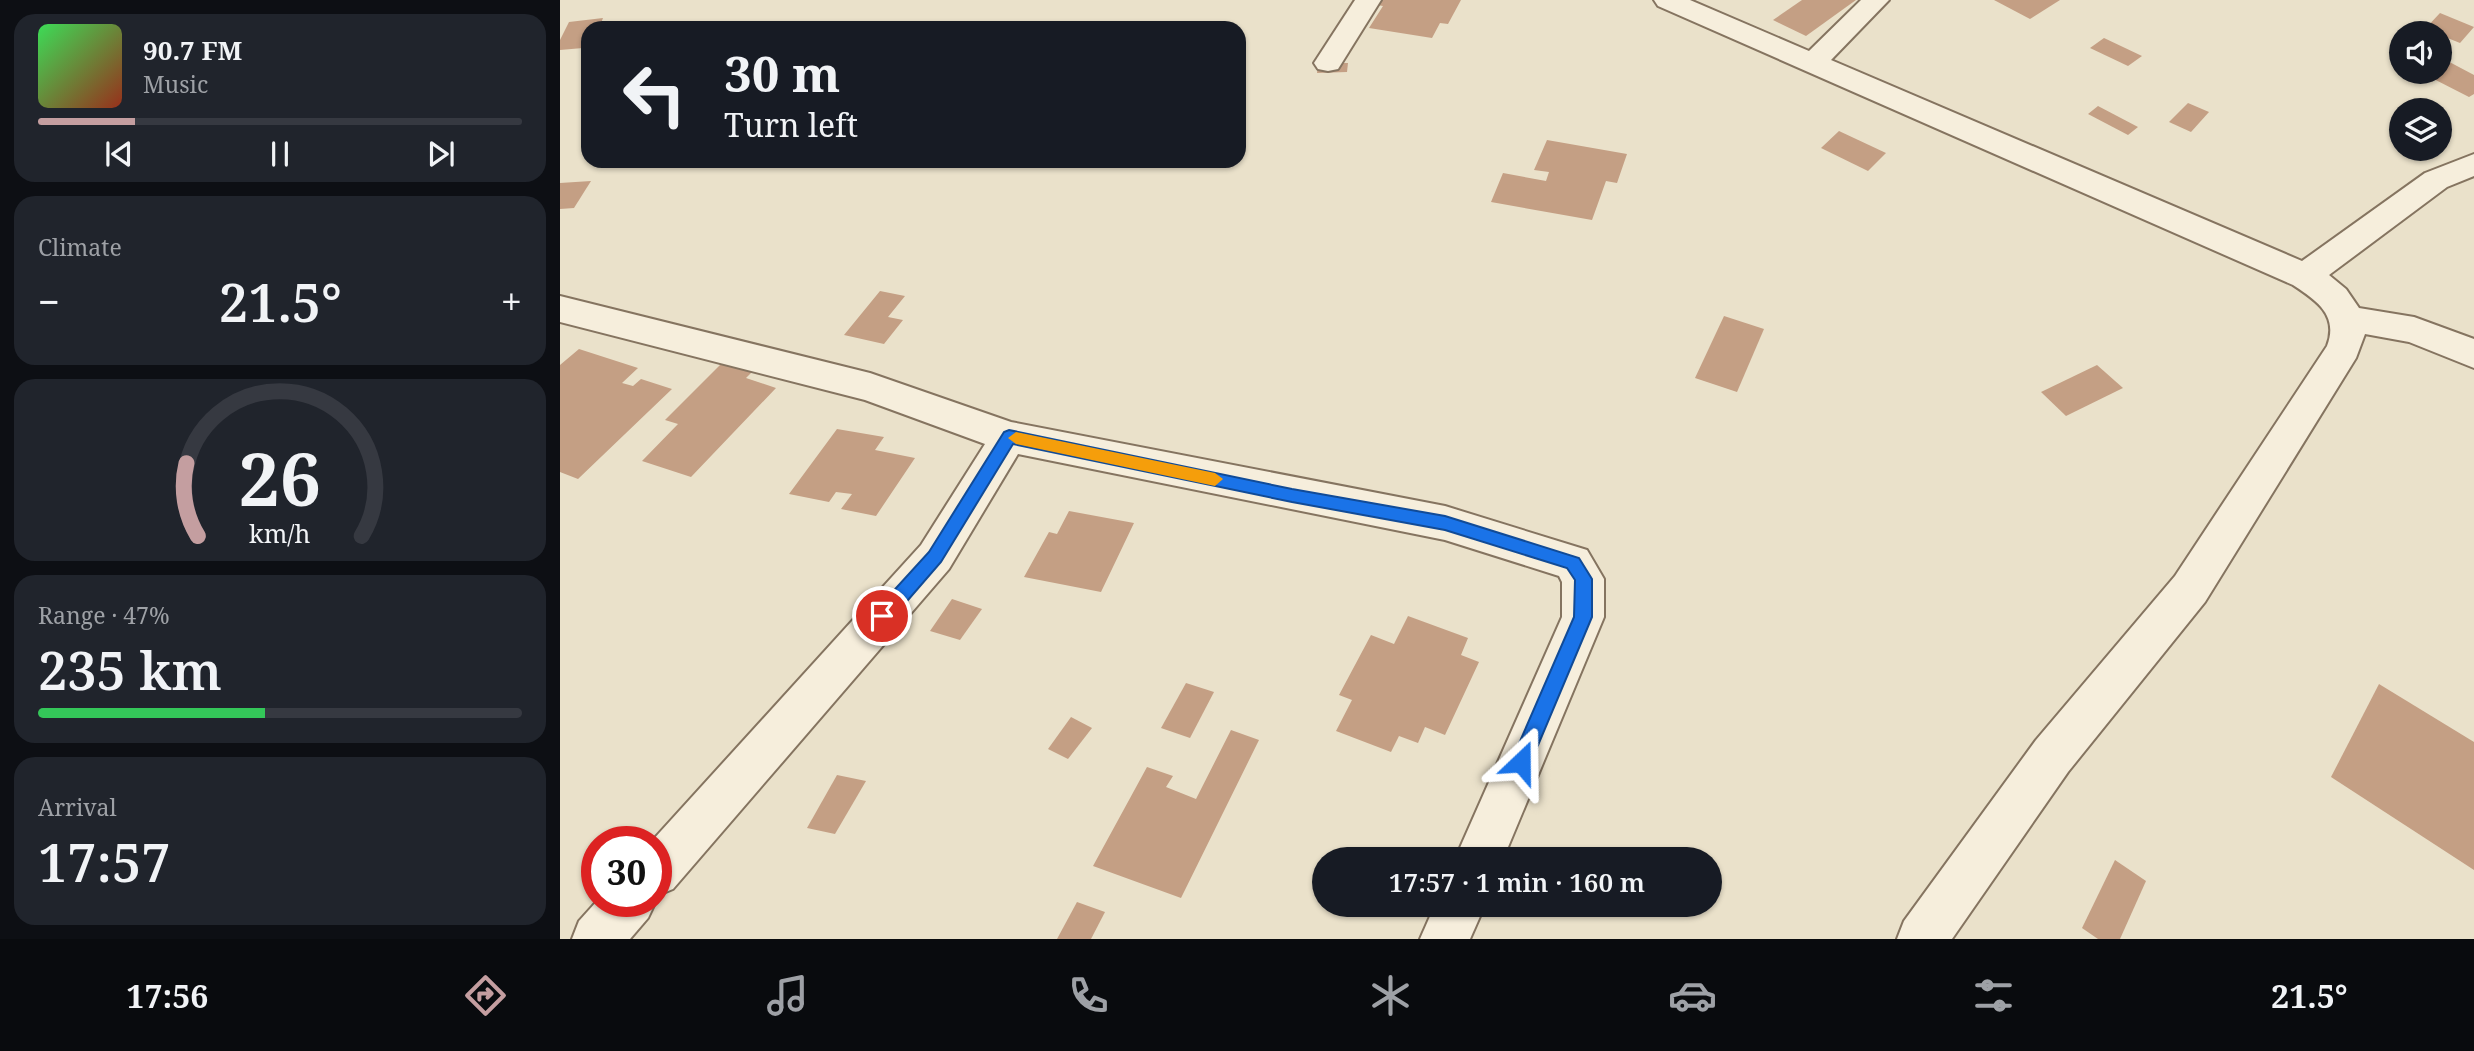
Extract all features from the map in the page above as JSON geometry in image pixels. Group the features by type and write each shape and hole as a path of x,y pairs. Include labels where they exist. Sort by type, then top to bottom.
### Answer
{"street":[{"path":"1328,63 1368,0"},
{"path":"1667,0 2305,276 2340,304 2349,320 2350,336 2343,349 2266,475 2190,590 2052,756 1922,939"},
{"path":"1812,63 1876,0"},
{"path":"2305,276 2436,180 2474,164"},
{"path":"560,310 870,387 1009,437 1292,495 1445,523 1573,563 1583,579 1583,617 1484,847"},
{"path":"2349,320 2378,321 2418,329 2474,355"},
{"path":"672,854 935,557 1009,437"},
{"path":"597,939 617,917"},
{"path":"1445,939 1455,917"}],"building":[{"path":"1380,0 1461,0 1448,24 1440,23 1432,38 1369,28 1383,6 1377,5"},
{"path":"1802,0 1856,0 1806,36 1773,20"},
{"path":"1994,0 2060,0 2030,19"},
{"path":"2440,13 2474,27 2460,43 2452,40 2452,21 2432,21"},
{"path":"603,18 602,21 581,21 581,48 560,50 560,40 569,22"},
{"path":"2104,38 2142,56 2128,66 2090,48"},
{"path":"1318,63 1348,63 1347,72 1317,73"},
{"path":"2452,63 2474,75 2474,94 2469,97 2444,84 2452,84"},
{"path":"2188,103 2209,112 2191,132 2169,122"},
{"path":"2098,106 2138,127 2128,135 2088,114"},
{"path":"1839,131 1886,153 1868,171 1821,148"},
{"path":"1547,140 1627,154 1617,183 1606,181 1592,220 1491,202 1503,173 1546,181 1549,172 1534,170"},
{"path":"591,181 574,208 560,209 560,183"},
{"path":"880,291 905,296 888,317 903,320 884,344 844,335"},
{"path":"1724,316 1764,329 1737,392 1695,378"},
{"path":"579,349 638,368 622,383 633,386 641,379 672,389 578,479 560,472 560,365"},
{"path":"724,361 754,370 746,378 776,388 691,477 642,461 678,424 665,420"},
{"path":"2097,365 2123,388 2066,416 2041,392"},
{"path":"837,429 884,437 875,450 915,458 876,516 841,509 852,494 836,492 829,502 789,494"},
{"path":"1069,511 1134,523 1101,592 1024,577 1049,532 1057,534"},
{"path":"952,599 982,609 960,640 930,631"},
{"path":"1408,616 1468,638 1461,655 1479,662 1445,735 1425,727 1418,743 1399,736 1391,752 1336,731 1352,700 1339,695 1371,635 1394,644"},
{"path":"1186,683 1214,692 1190,738 1161,728"},
{"path":"2379,684 2474,742 2474,870 2331,777"},
{"path":"1071,717 1092,728 1068,759 1048,749"},
{"path":"1231,730 1259,740 1181,898 1093,866 1147,767 1173,776 1166,787 1196,799"},
{"path":"837,775 866,781 835,834 807,828"},
{"path":"2115,860 2146,881 2120,939 2098,939 2082,928"},
{"path":"1077,902 1105,912 1091,939 1057,939"}],"slow traffic":[{"path":"1016,438 1215,479"}],"route":[{"path":"882,616 935,557 1009,437 1292,495 1445,523 1573,563 1583,579 1586,595 1583,617 1521,762"}]}
